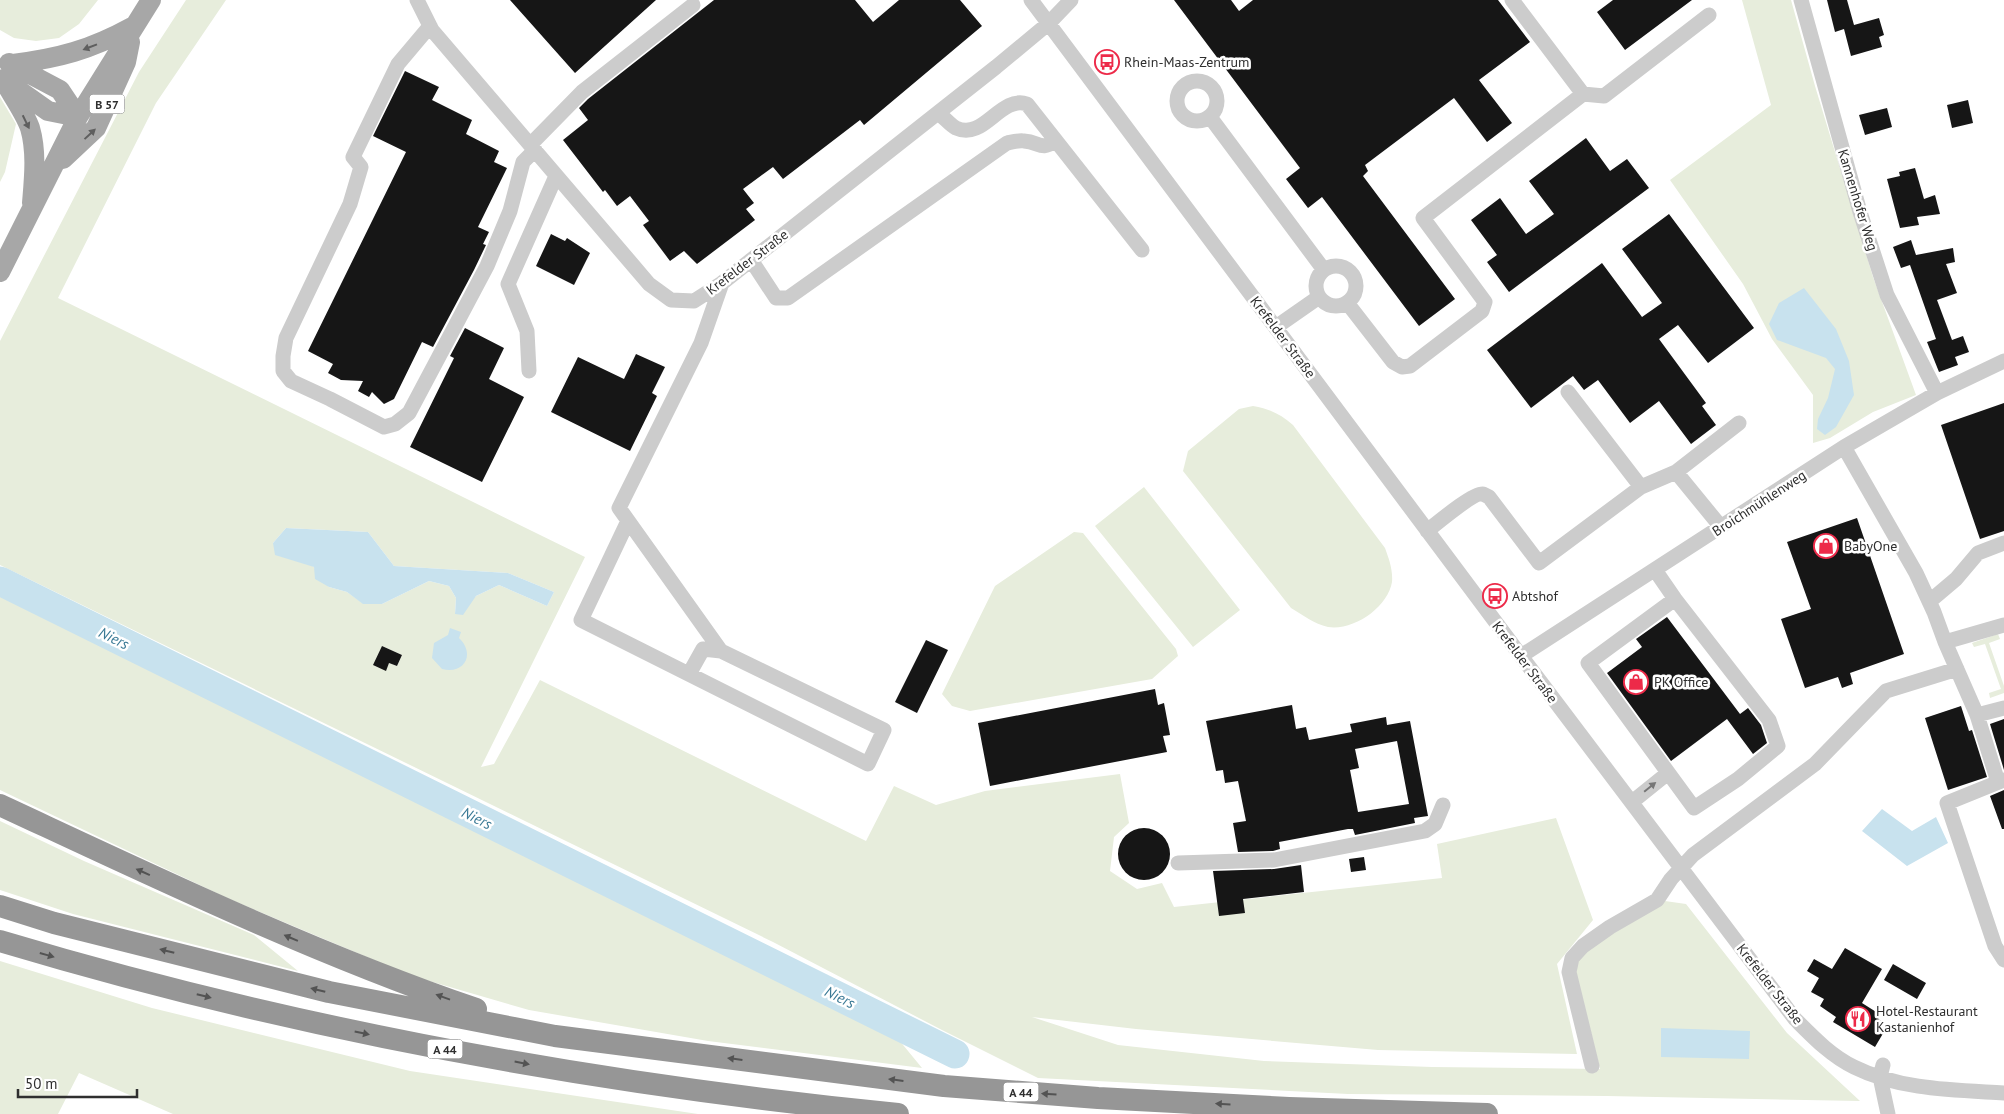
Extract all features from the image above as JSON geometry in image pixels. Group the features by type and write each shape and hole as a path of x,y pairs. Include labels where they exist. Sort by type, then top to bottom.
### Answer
{"highway":[{"path":"0,806 272,930 350,963 555,1036"},
{"name":"A 44","path":"0,906 54,923 330,992 555,1036 944,1086 1098,1098 1289,1108 1486,1114"},
{"name":"A 44","path":"0,941 139,980 322,1024 412,1043 585,1075 669,1088 787,1103 898,1114"}],"main road":[{"name":"B 57","path":"0,272 78,117 133,26 151,0"},
{"name":"B 57","path":"54,167 96,128 126,62 133,26"},
{"path":"4,70 77,52 107,40 133,26"},
{"path":"4,70 48,111 78,117"},
{"path":"4,70 30,128 34,174 31,213"}],"street":[{"name":"Krefelder Straße","path":"1031,0 1427,531 1795,1019 1821,1045 1854,1067 1882,1071 1916,1086 2004,1093"},
{"name":"Krefelder Straße","path":"423,3 430,26 649,284 672,300 694,301 722,283 938,113 1049,23 1071,0"},
{"path":"1512,0 1583,94"},
{"name":"Kannenhofer Weg","path":"1801,0 1860,212 1887,295 1937,393"},
{"path":"430,26 398,64 353,158 361,167 350,204 286,338 283,356 283,371 291,381 330,399 384,428 395,424 409,414 486,266 510,211 523,162 532,147 582,92 693,5"},
{"path":"1348,304 1394,362 1402,367 1410,366 1418,361 1482,311 1485,302 1423,218 1583,94 1604,96 1708,15"},
{"path":"938,113 956,128 968,130 980,126 1008,105 1019,102 1027,104 1142,250"},
{"path":"1210,117 1324,270"},
{"path":"751,260 776,298 788,298 1007,143 1025,141 1046,147 1056,141"},
{"path":"529,370 527,331 508,284 556,176"},
{"path":"1330,267 1343,267 1354,275 1357,287 1356,293 1348,304 1335,307 1323,302 1319,297 1316,285 1320,274 1324,270 1330,267"},
{"path":"721,651 619,508 701,343 722,283"},
{"path":"1276,327 1319,297"},
{"name":"Broichmühlenweg","path":"1521,656 1844,447 1937,393 2004,361"},
{"path":"1568,392 1641,487"},
{"path":"1427,531 1463,503 1478,494 1483,494 1490,497 1539,563 1641,487 1676,472 1739,423"},
{"path":"1844,447 1912,565 1930,601 1945,642 1977,716 2001,781 1947,803 1995,946 2004,960"},
{"path":"1676,472 1721,527"},
{"path":"628,521 581,620 868,764 884,730 721,651 703,649 689,674"},
{"path":"1930,601 1956,580 1978,553 2004,543"},
{"path":"1655,570 1675,599 1769,720 1778,746 1738,779 1694,808 1588,663 1675,599"},
{"path":"1945,642 2004,625"},
{"path":"1592,1066 1569,972 1572,958 1583,946 1657,900 1682,867 1694,855 1815,764 1886,691 1957,669"},
{"path":"1977,716 2004,708"},
{"path":"1632,802 1668,773"},
{"path":"1178,863 1274,860 1425,831 1435,824 1443,805"},
{"path":"1882,1071 1888,1114"}],"green space":[{"path":"0,0 98,0 79,24 59,38 36,41 14,38 0,30"},
{"path":"186,0 226,0 156,103 58,298 585,557 481,767 494,764 540,680 866,841 894,786 936,805 985,791 1120,774 1129,823 1114,837 1110,871 1137,889 1162,883 1174,907 1442,878 1437,844 1556,818 1593,920 1557,964 1577,1054 1378,1050 1136,1029 1032,1017 1118,1045 1264,1061 1432,1067 1600,1069 1576,972 1577,963 1586,950 1665,901 1686,904 1787,1033 1860,1101 1607,1096 1348,1094 1038,1078 773,942 0,565 0,341 139,72","holes":["286,528 368,532 394,566 508,573 554,592 547,606 499,585 476,596 455,613 456,598 449,586 429,581 382,604 364,604 347,592 329,587 314,567 273,543","382,646 402,655 397,666 389,663 385,670"]},
{"path":"1742,0 1791,0 1873,277 1916,395 1873,412 1830,438 1813,443 1813,395 1772,339 1743,284 1670,180 1771,105"},
{"path":"0,97 16,124 5,172 0,182"},
{"path":"1253,406 1274,412 1293,425 1385,548 1392,573 1389,591 1377,608 1359,621 1338,627 1328,627 1313,622 1291,608 1183,471 1188,451 1239,409"},
{"path":"1144,487 1240,610 1193,647 1095,526"},
{"path":"1074,532 1083,533 1176,649 1178,656 1152,679 970,711 952,706 942,694 995,586"},
{"path":"0,592 231,708 786,977 899,1040 922,1068 708,1041 529,1010 412,976 227,898 0,790"},
{"path":"1998,634 2000,639 1989,643 2004,686 2004,693 1990,698 1989,693 2001,689 1985,644 1974,647 1972,643"},
{"path":"0,821 84,861 254,935 298,971 73,914 0,890"},
{"path":"0,961 152,1008 410,1071 698,1114 173,1114 79,1073 58,1114 0,1114"}],"water":[{"path":"1804,288 1836,329 1849,361 1854,395 1836,427 1825,435 1817,429 1818,419 1828,398 1835,369 1826,358 1777,340 1769,324 1779,303"},
{"path":"286,528 368,532 394,566 508,573 554,592 547,606 499,585 476,596 463,615 455,614 456,598 449,586 429,581 382,604 363,604 347,592 329,587 315,579 314,567 275,555 273,543"},
{"path":"450,628 461,632 459,638 467,650 467,656 462,666 450,670 442,669 432,658 434,643 448,635"},
{"path":"1882,809 1912,831 1936,817 1948,843 1907,866 1862,831"},
{"path":"1661,1028 1750,1031 1749,1059 1661,1057"}],"building":[{"path":"510,0 656,0 575,73"},
{"path":"714,0 855,0 873,22 899,0 960,0 982,26 864,125 860,120 783,179 773,167 743,189 754,203 746,209 755,220 697,264 684,251 670,261 643,225 649,221 630,196 617,206 605,190 603,192 563,140 588,120 579,108 588,99"},
{"path":"1174,0 1231,0 1239,11 1253,0 1498,0 1530,42 1479,80 1512,123 1487,142 1454,98 1365,165 1368,171 1363,176 1455,299 1419,326 1322,197 1308,208 1286,179 1300,168"},
{"path":"1613,0 1692,0 1625,50 1597,12"},
{"path":"1827,0 1847,0 1854,25 1879,18 1884,35 1879,37 1882,47 1851,56 1844,29 1835,32"},
{"path":"405,71 439,87 432,100 472,120 466,134 499,151 494,162 507,168 478,227 489,232 483,244 486,245 474,270 433,347 422,342 394,399 384,404 372,392 369,397 358,391 363,381 341,380 328,373 333,364 308,351 406,152 373,136"},
{"path":"1968,100 1973,123 1952,128 1947,105"},
{"path":"1887,108 1892,127 1865,135 1859,115"},
{"path":"1586,138 1610,171 1627,159 1649,188 1509,292 1487,262 1497,255 1471,220 1500,198 1526,234 1554,214 1529,181"},
{"path":"1915,168 1924,199 1935,195 1940,214 1917,217 1919,225 1900,228 1887,179 1900,176 1899,172"},
{"path":"1669,214 1754,328 1708,363 1678,325 1659,339 1706,403 1702,406 1716,425 1691,444 1659,401 1630,423 1598,380 1584,390 1573,376 1531,408 1487,350 1602,263 1642,317 1662,303 1622,249"},
{"path":"551,234 565,241 567,238 590,253 574,285 536,266"},
{"path":"1911,240 1916,255 1953,248 1955,262 1946,264 1957,293 1937,300 1952,340 1963,336 1969,352 1955,357 1958,365 1939,372 1927,342 1936,339 1910,265 1901,268 1893,247"},
{"path":"465,328 504,348 489,379 524,397 482,482 410,447 454,358 450,356"},
{"path":"636,354 665,367 652,393 657,396 630,451 551,412 578,357 624,379"},
{"path":"2004,403 2004,531 1980,539 1941,425"},
{"path":"1857,518 1904,654 1850,673 1853,684 1842,688 1838,677 1805,688 1781,619 1811,609 1787,542"},
{"path":"1667,617 1740,714 1748,708 1761,725 1767,743 1753,754 1727,719 1671,761 1607,673 1642,647 1636,639"},
{"path":"926,640 948,650 917,713 895,702"},
{"path":"382,646 402,655 397,666 389,663 386,671 373,665"},
{"path":"1155,689 1158,705 1164,703 1170,735 1163,736 1167,752 990,786 978,723"},
{"path":"1292,705 1296,729 1306,727 1309,740 1352,732 1350,724 1386,717 1387,725 1410,721 1428,816 1414,818 1415,823 1355,835 1353,829 1348,829 1279,842 1280,849 1273,851 1238,852 1233,823 1246,821 1238,781 1225,783 1223,770 1216,771 1206,721","holes":["1397,741 1409,804 1358,812 1350,770 1359,768 1355,749"]},
{"path":"1961,706 1969,731 1972,730 1987,777 1948,790 1925,718"},
{"path":"2004,719 2004,770 1990,724"},
{"path":"2004,790 2004,829 2002,829 1990,796"},
{"path":"1139,828 1149,828 1163,835 1170,849 1170,859 1163,873 1149,880 1139,880 1129,876 1122,869 1118,859 1118,849 1122,839 1129,832"},
{"path":"1364,857 1366,870 1351,872 1349,859"},
{"path":"1301,865 1304,892 1243,899 1245,913 1219,916 1213,871 1274,869"},
{"path":"1845,948 1882,969 1862,1003 1881,1015 1878,1019 1888,1025 1875,1047 1833,1022 1836,1017 1820,1006 1824,999 1811,992 1819,978 1807,971 1814,959 1832,969"},
{"path":"1893,964 1926,983 1917,999 1884,980"}],"waterway":[{"name":"Niers","path":"0,581 955,1054"}],"place":[{"name":"Rhein-Maas-Zentrum","path":"1107,62"},
{"name":"BabyOne","path":"1826,546"},
{"name":"Abtshof","path":"1495,596"},
{"name":"PK Office","path":"1636,682"},
{"name":"Hotel-Restaurant Kastanienhof","path":"1858,1019"}]}
